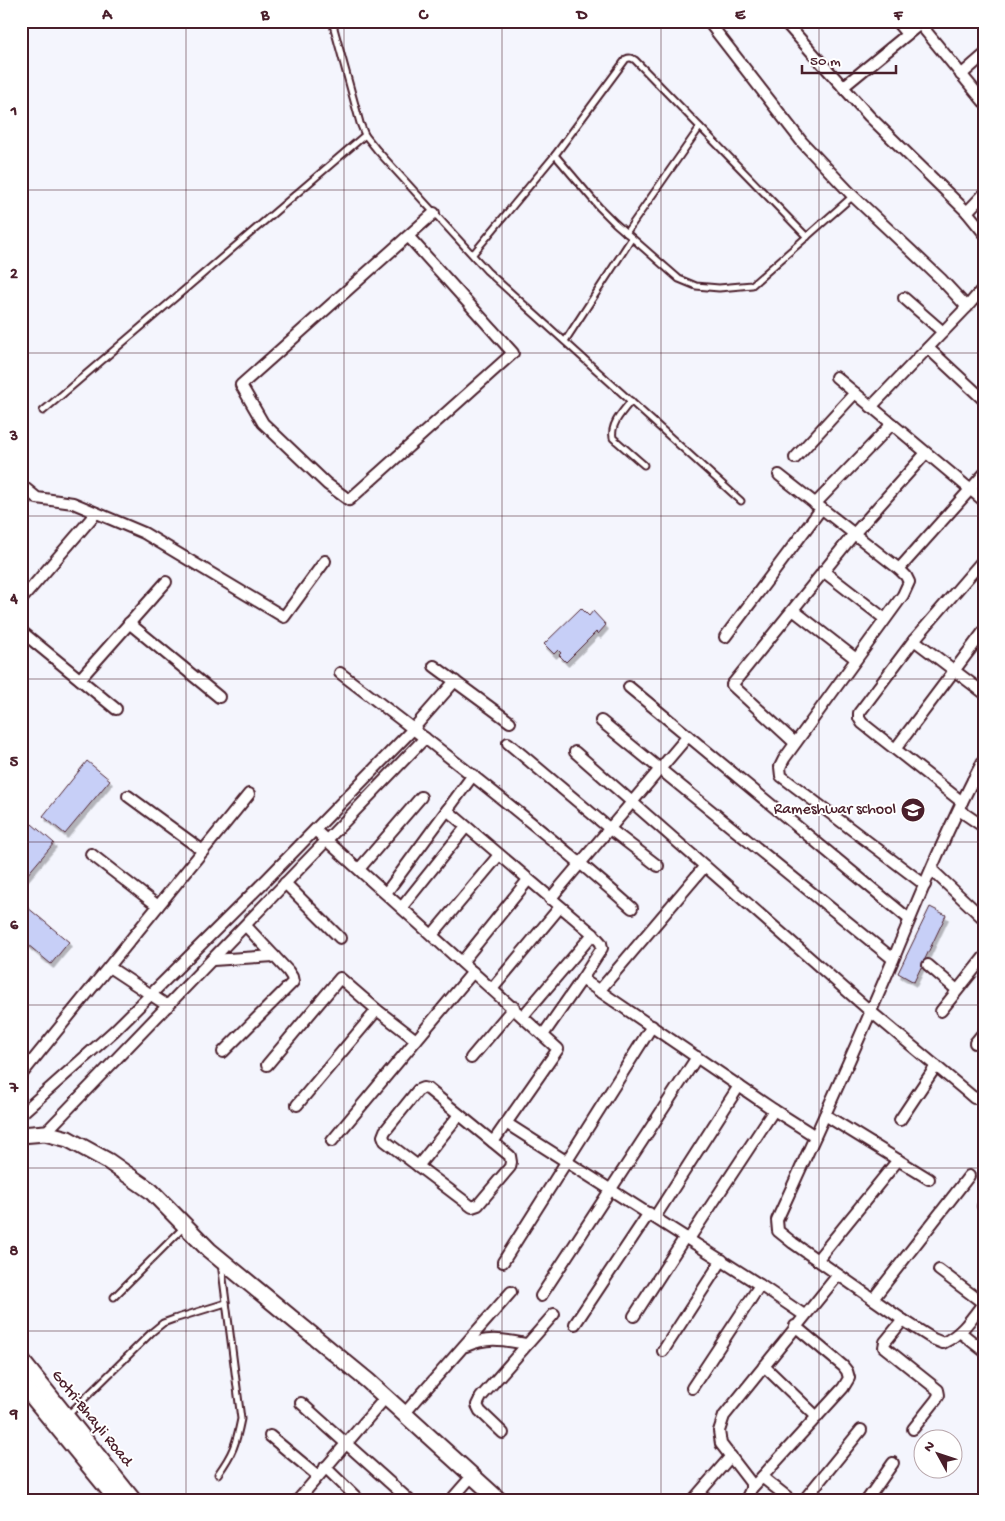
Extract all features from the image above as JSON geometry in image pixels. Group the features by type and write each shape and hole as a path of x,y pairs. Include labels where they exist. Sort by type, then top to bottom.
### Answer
{"street":[{"path":"708,21 802,142 853,196 941,279 967,307"},
{"path":"784,21 869,116 967,212 984,233"},
{"path":"896,21 907,34"},
{"path":"843,87 921,23 984,102"},
{"path":"961,75 984,55"},
{"path":"967,212 984,194"},
{"path":"408,236 513,353 349,500 326,484 263,423 241,386 408,236 434,213"},
{"path":"872,407 967,307 982,295"},
{"path":"904,298 943,332"},
{"path":"928,348 984,400"},
{"path":"836,377 984,500"},
{"path":"795,458 855,393"},
{"path":"725,637 818,506 892,424"},
{"path":"795,743 732,685 853,534 926,453"},
{"path":"899,569 984,474"},
{"path":"779,475 899,569 906,576 908,582 902,595 795,743 780,767 781,776 925,885"},
{"path":"23,488 37,498 73,503 144,533 284,617 325,561"},
{"path":"21,600 96,513"},
{"path":"984,559 914,640 859,713 859,718 862,722 896,748 984,827"},
{"path":"823,571 885,619"},
{"path":"80,679 166,582"},
{"path":"793,610 856,659"},
{"path":"129,623 219,697"},
{"path":"21,631 116,709"},
{"path":"896,748 984,631"},
{"path":"914,640 984,693"},
{"path":"434,666 510,722"},
{"path":"340,673 474,775 581,863 632,908"},
{"path":"21,1114 114,1031 315,830 413,729 455,681"},
{"path":"629,687 909,919"},
{"path":"601,721 893,959"},
{"path":"550,899 688,736"},
{"path":"44,1133 246,926 285,883 328,841 425,738"},
{"path":"508,743 610,829 658,866"},
{"path":"575,752 936,1066 974,1098 984,1097"},
{"path":"939,1270 983,1303 960,1332 943,1343 933,1339 903,1320 778,1232 777,1220 825,1115 909,919 960,806 984,760"},
{"path":"386,893 474,775"},
{"path":"973,780 984,788"},
{"path":"21,1075 249,794"},
{"path":"128,796 203,851"},
{"path":"359,869 421,797"},
{"path":"447,810 593,934 601,943 602,948 543,1035"},
{"path":"402,907 466,827"},
{"path":"315,830 514,1007 558,1049 493,1142"},
{"path":"91,854 158,906"},
{"path":"432,935 499,855"},
{"path":"599,991 705,866"},
{"path":"932,870 984,919"},
{"path":"462,962 528,880"},
{"path":"285,883 340,938"},
{"path":"492,989 560,907"},
{"path":"223,1052 293,982 292,976 246,926"},
{"path":"523,1016 593,934"},
{"path":"213,960 274,956"},
{"path":"941,1011 984,957"},
{"path":"928,965 957,990"},
{"path":"108,967 168,1006"},
{"path":"332,1140 473,972"},
{"path":"266,1065 340,978 416,1040"},
{"path":"582,979 815,1136"},
{"path":"471,1058 514,1007"},
{"path":"297,1105 377,1010"},
{"path":"503,1262 652,1026"},
{"path":"975,1044 984,1032"},
{"path":"541,1296 696,1057"},
{"path":"900,1120 936,1066"},
{"path":"575,1324 652,1215 739,1086"},
{"path":"423,1088 428,1089 493,1142 510,1156 510,1167 478,1205 472,1207 385,1140 383,1136 418,1090 423,1088"},
{"path":"634,1316 774,1110"},
{"path":"418,1166 459,1115"},
{"path":"825,1115 930,1179"},
{"path":"506,1123 760,1284 804,1315"},
{"path":"21,1134 44,1133 68,1139 108,1161 151,1191 220,1259 386,1397 499,1500"},
{"path":"817,1260 898,1160"},
{"path":"873,1299 969,1176"},
{"path":"663,1351 722,1260"},
{"path":"751,1489 751,1483 748,1478 721,1444 719,1430 724,1416 838,1275"},
{"path":"692,1388 760,1284"},
{"path":"404,1414 511,1292"},
{"path":"504,1433 480,1411 477,1405 480,1397 554,1314"},
{"path":"903,1320 884,1347 938,1390 939,1395 914,1428"},
{"path":"746,1500 751,1489 849,1378 848,1371 795,1326"},
{"path":"960,1332 984,1351"},
{"path":"461,1349 478,1341 495,1338 526,1344"},
{"name":"Gotri-Bhayli Road","path":"21,1360 133,1500"},
{"path":"764,1366 817,1416"},
{"name":"Gotri-Bhayli Road","path":"21,1383 117,1500"},
{"path":"298,1500 386,1397"},
{"path":"300,1403 409,1500"},
{"path":"804,1500 861,1430"},
{"path":"270,1436 318,1476"},
{"path":"693,1500 730,1456"},
{"path":"866,1500 893,1464"},
{"path":"325,1467 359,1500"},
{"path":"451,1500 472,1476"},
{"path":"762,1477 791,1500"}],"lane":[{"path":"332,21 360,123 365,135 377,150 488,271 742,501"},
{"path":"473,254 554,155 628,58 636,60 807,237"},
{"path":"626,233 700,127"},
{"path":"43,410 365,135"},
{"path":"554,155 599,207 679,279 687,283 720,288 746,286 756,282 853,196"},
{"path":"565,341 632,238"},
{"path":"631,400 614,425 612,433 613,438 644,465"},
{"path":"114,1297 186,1226"},
{"path":"218,1474 231,1456 237,1438 240,1419 220,1259"},
{"path":"66,1417 152,1332 164,1323 226,1303"}],"building":[{"path":"581,608 589,616 593,611 606,625 598,634 596,632 566,662 559,655 561,653 558,650 554,654 544,644"},
{"path":"87,761 110,780 65,834 43,816"},
{"path":"32,824 54,843 21,882 21,836"},
{"path":"21,902 69,942 51,964 21,939"},
{"path":"930,907 946,915 914,982 898,973"}],"place":[{"name":"Rameshwar school","path":"913,810"}]}
